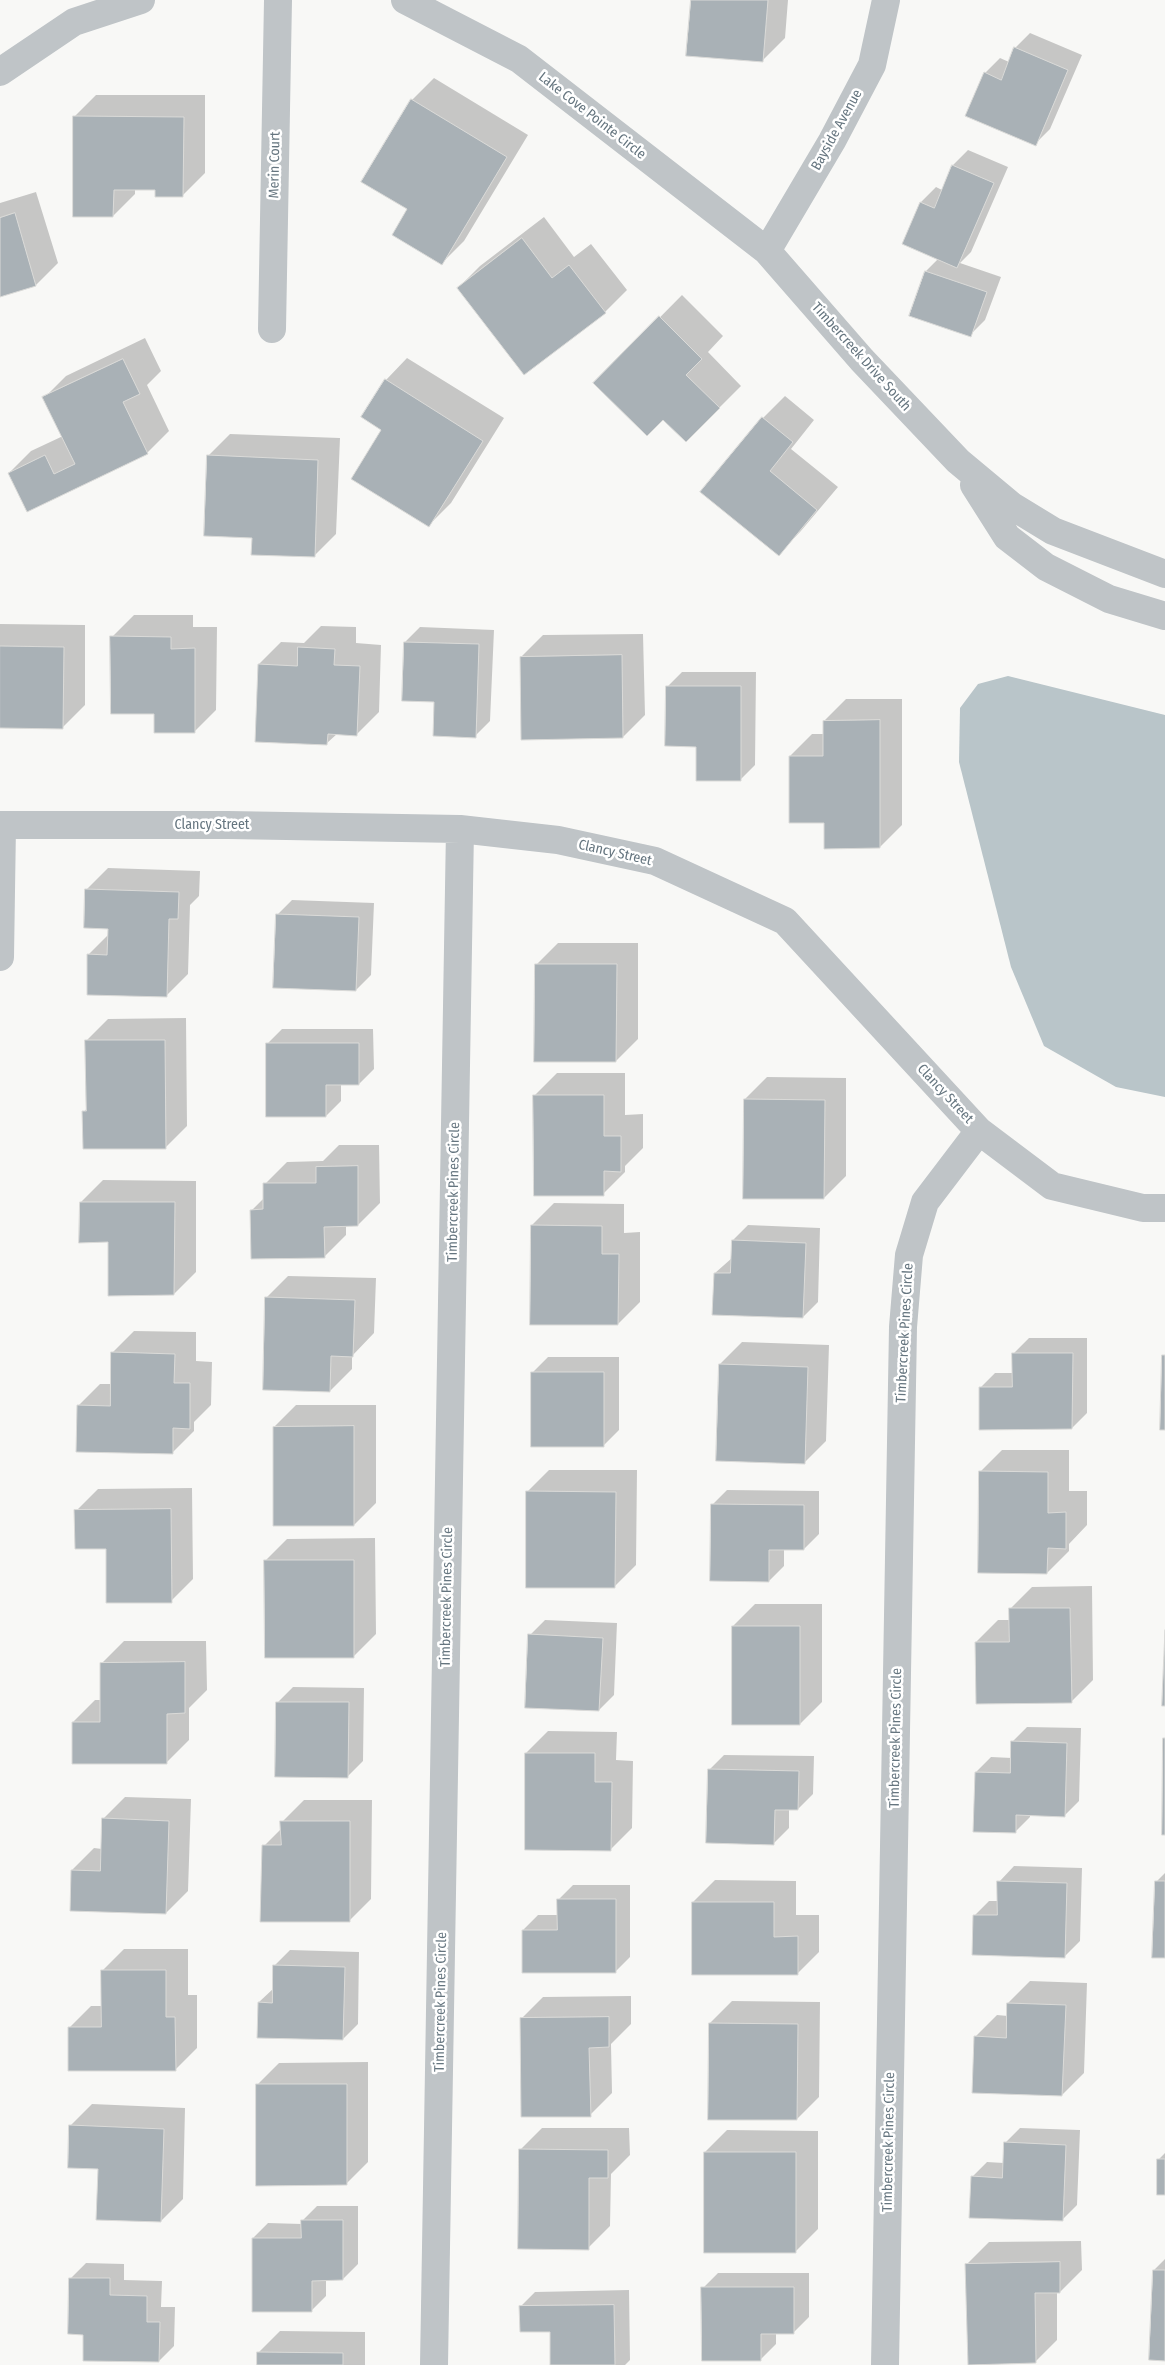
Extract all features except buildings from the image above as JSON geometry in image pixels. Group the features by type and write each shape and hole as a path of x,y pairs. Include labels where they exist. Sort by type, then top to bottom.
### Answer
{"street":[{"path":"0,72 74,22 141,0"},
{"name":"Merin Court","path":"272,329 278,0"},
{"name":"Lake Cove Pointe Circle","path":"405,0 519,59 767,251"},
{"name":"Bayside Avenue","path":"767,251 832,141 872,65 886,0"},
{"name":"Timbercreek Drive South","path":"767,251 862,360 958,460 1012,506 1053,530 1165,574"},
{"name":"Timbercreek Drive South","path":"958,460 1007,537 1046,568 1110,599 1165,616"},
{"path":"0,957 1,825"},
{"name":"Clancy Street","path":"1,825 228,825 460,830 558,840 655,861 785,921 980,1131 1052,1186 1143,1208 1165,1208"},
{"name":"Timbercreek Pines Circle","path":"434,2365 460,830"},
{"name":"Timbercreek Pines Circle","path":"885,2365 903,1327 909,1255 925,1202 980,1131"}],"shaded area":[{"path":"1008,676 1165,715 1165,1097 1116,1087 1044,1046 1011,967 959,762 960,708 978,684"}]}
